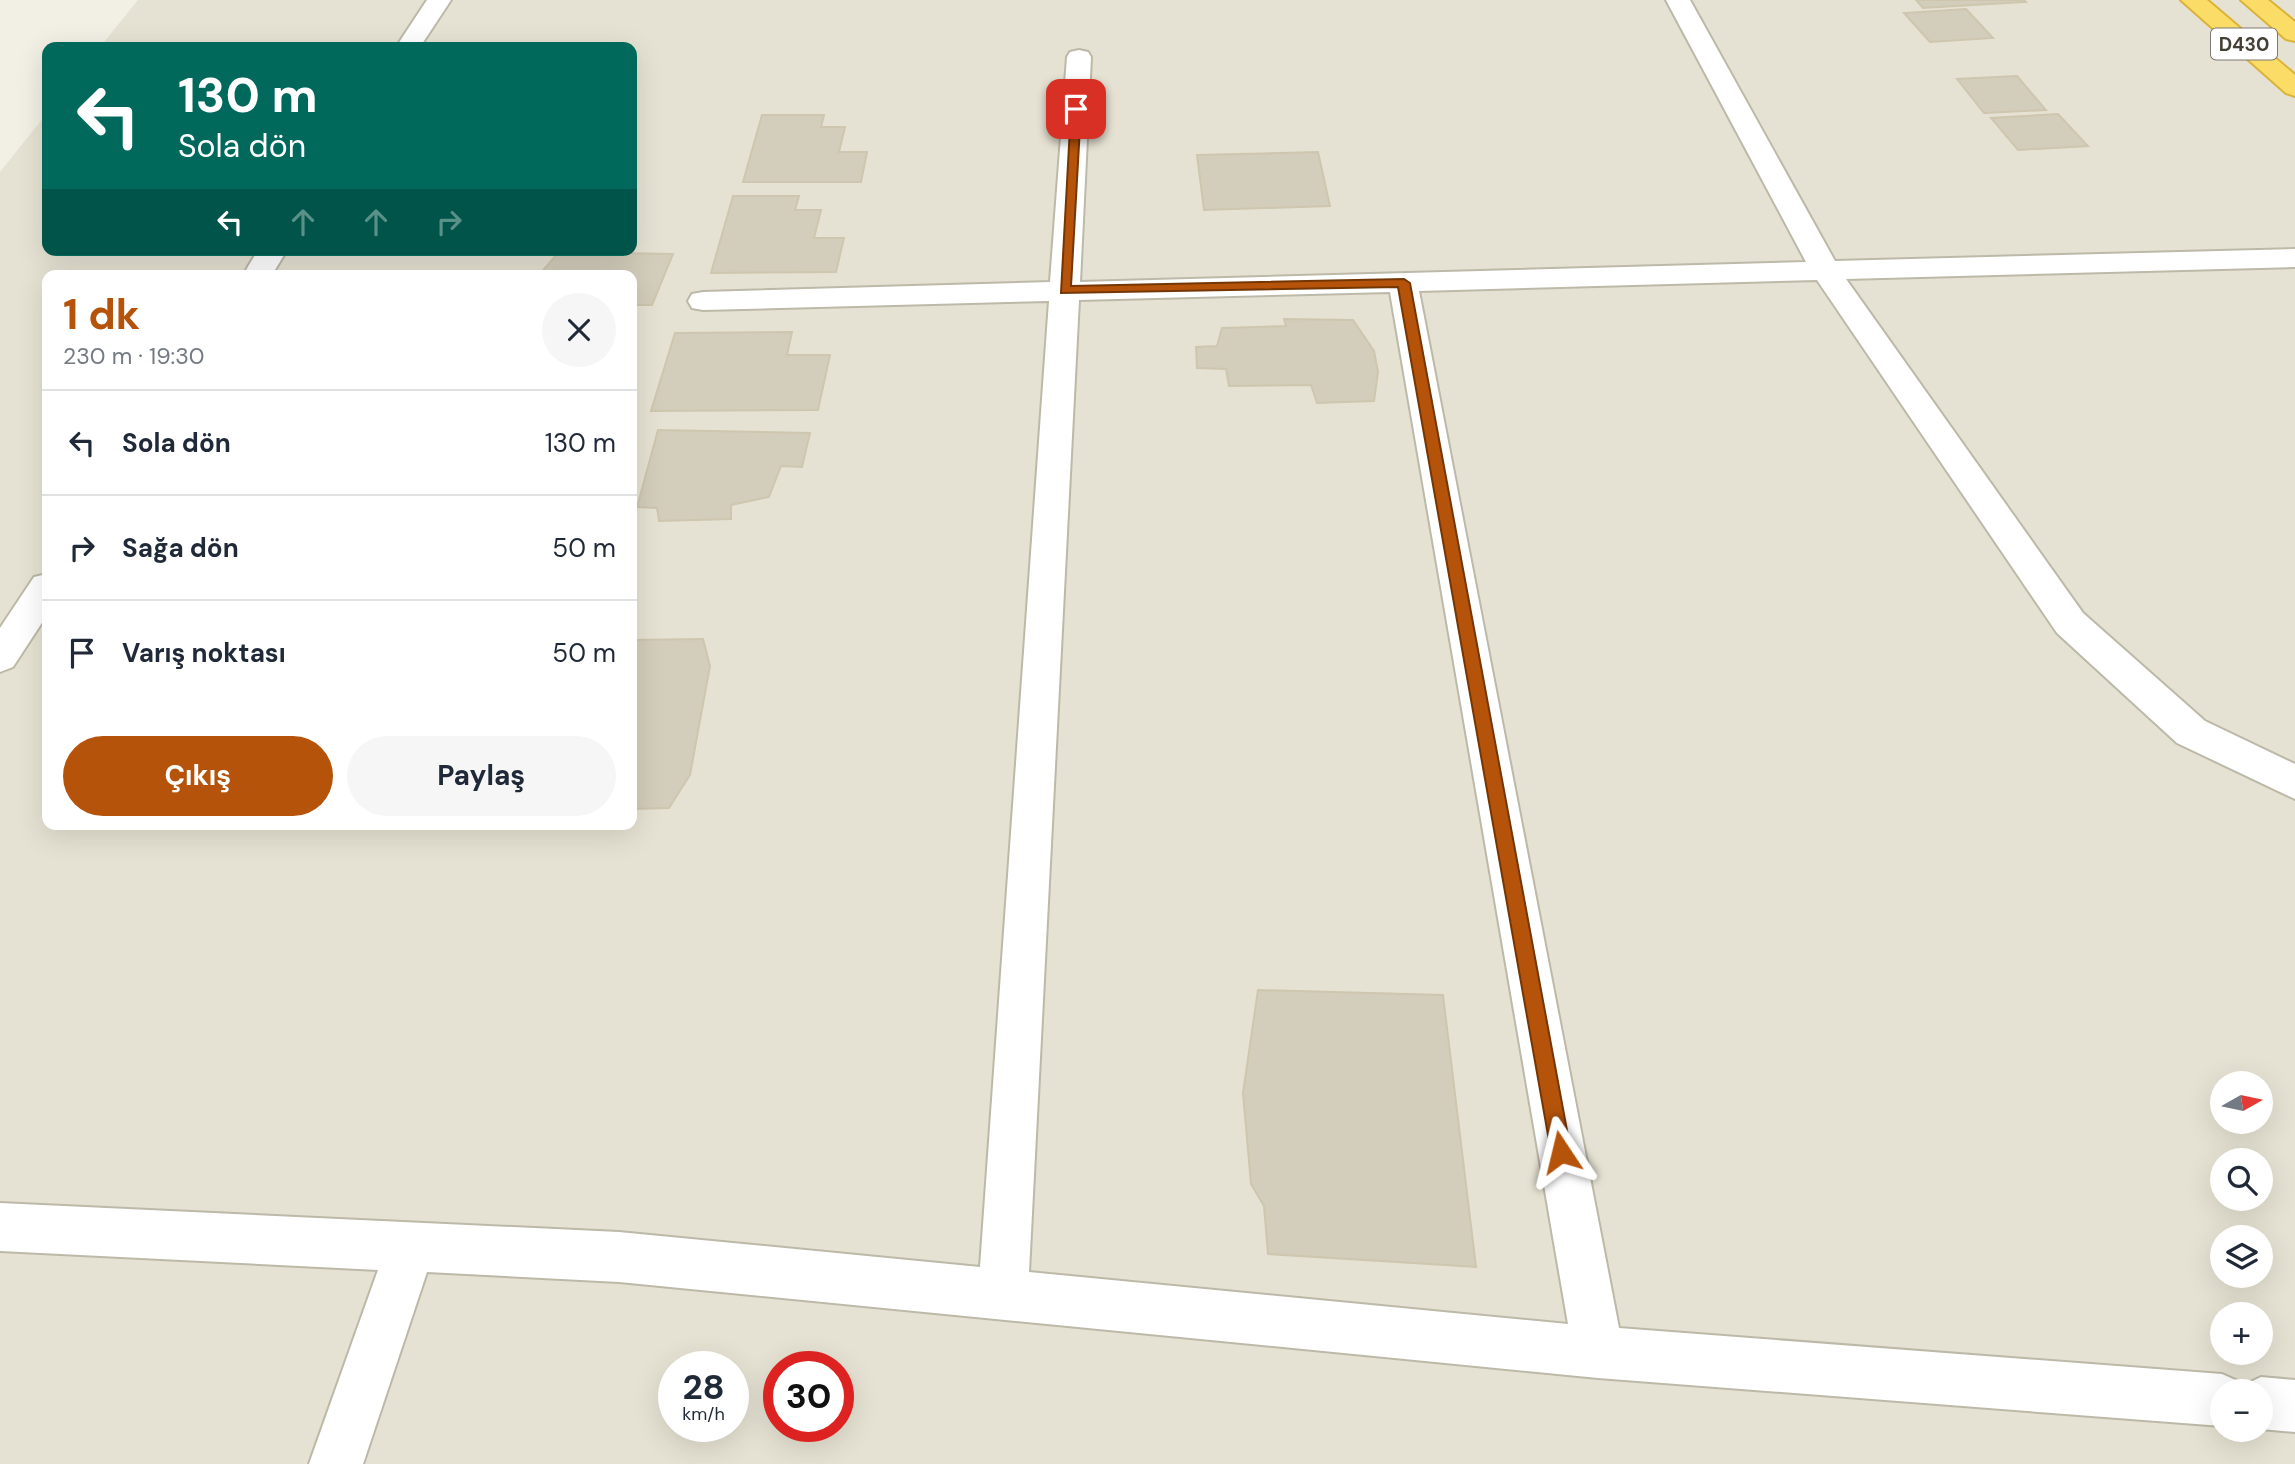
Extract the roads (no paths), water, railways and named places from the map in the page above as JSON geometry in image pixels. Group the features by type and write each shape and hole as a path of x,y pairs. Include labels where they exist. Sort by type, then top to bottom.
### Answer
{"highway":[{"name":"D430","path":"2193,0 2295,88"},
{"name":"D430","path":"2253,0 2295,34"}],"street":[{"path":"411,42 439,0"},
{"path":"1678,0 1826,272 2070,623 2192,732 2295,782"},
{"path":"1003,1295 1079,57"},
{"path":"703,301 2295,258"},
{"path":"1404,283 1598,1352"},
{"path":"0,657 42,594"},
{"path":"0,1227 619,1257 1598,1352 2210,1399"},
{"path":"336,1464 411,1247"},
{"path":"2273,1404 2295,1406"}]}
